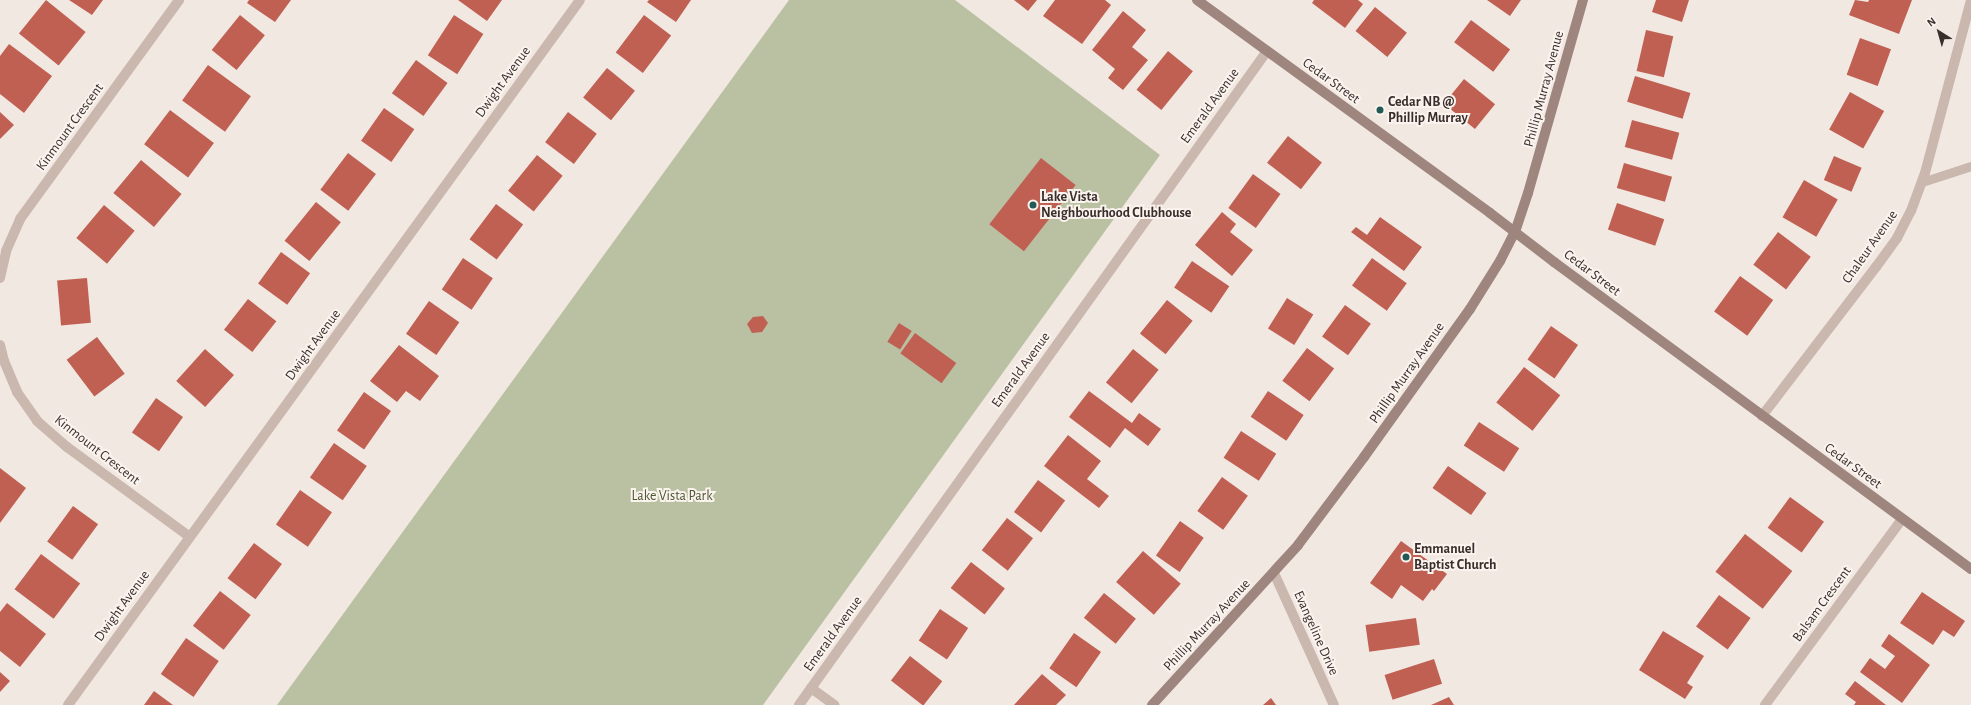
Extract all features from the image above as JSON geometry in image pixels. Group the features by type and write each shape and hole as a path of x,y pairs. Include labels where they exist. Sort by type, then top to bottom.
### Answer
{"street":[{"name":"Kinmount Crescent","path":"0,278 6,251 20,219 179,0"},
{"name":"Dwight Avenue","path":"68,705 580,0"},
{"name":"Cedar Street","path":"1197,0 1515,232 1971,569"},
{"name":"Phillip Murray Avenue","path":"1152,705 1298,545 1364,457 1470,309 1500,261 1515,232 1541,153 1583,0"},
{"name":"Chaleur Avenue","path":"1762,416 1897,238 1912,211 1922,182 1971,0"},
{"name":"Emerald Avenue","path":"799,705 1267,52"},
{"name":"Kinmount Crescent","path":"0,345 4,361 17,392 37,421 67,447 190,537"},
{"name":"Balsam Crescent","path":"1764,705 1902,519"},
{"name":"Evangeline Drive","path":"1274,573 1334,705"},
{"path":"811,688 834,705"}],"lane":[{"path":"1922,182 1971,166"}],"green space":[{"name":"Lake Vista Park","path":"789,0 955,0 1160,155 763,705 277,705"}],"building":[{"path":"46,0 86,32 59,66 19,33"},
{"path":"69,0 103,0 92,15"},
{"path":"249,0 291,0 275,22 247,3"},
{"path":"458,0 502,0 487,21"},
{"path":"649,0 691,0 676,22 647,2"},
{"path":"1014,0 1037,0 1028,11"},
{"path":"1055,0 1105,0 1111,5 1082,44 1043,16"},
{"path":"1314,0 1358,0 1363,4 1345,28 1312,3"},
{"path":"1487,0 1521,0 1510,16"},
{"path":"1656,0 1689,0 1682,22 1652,12"},
{"path":"1855,0 1868,2 1869,0 1912,0 1899,34 1849,15"},
{"path":"1375,7 1407,33 1387,57 1355,31"},
{"path":"1123,11 1146,30 1132,47 1148,60 1123,90 1108,78 1115,69 1092,50"},
{"path":"240,15 265,35 237,70 212,50"},
{"path":"454,15 483,34 457,74 428,55"},
{"path":"644,15 671,35 643,73 616,53"},
{"path":"1471,20 1510,49 1493,72 1454,42"},
{"path":"1646,30 1673,36 1664,77 1637,71"},
{"path":"1860,38 1891,49 1878,86 1847,75"},
{"path":"9,44 52,76 24,113 0,94 0,56"},
{"path":"1168,51 1193,71 1161,110 1137,90"},
{"path":"416,60 448,83 423,116 392,93"},
{"path":"208,65 251,96 225,132 182,101"},
{"path":"607,68 635,91 611,120 583,98"},
{"path":"1635,76 1690,93 1683,119 1627,102"},
{"path":"1464,79 1495,104 1475,129 1444,104"},
{"path":"1850,92 1884,111 1863,149 1829,130"},
{"path":"384,108 414,129 391,162 361,141"},
{"path":"170,110 214,143 188,177 144,144"},
{"path":"0,112 14,125 0,139"},
{"path":"568,112 597,134 574,164 545,142"},
{"path":"1632,120 1679,133 1672,160 1625,147"},
{"path":"1288,136 1322,162 1301,189 1267,163"},
{"path":"348,153 376,174 348,211 320,190"},
{"path":"537,155 563,176 534,212 508,191"},
{"path":"1834,156 1862,168 1851,192 1824,180"},
{"name":"Lake Vista Neighbourhood Clubhouse","path":"1041,158 1076,185 1024,251 989,224"},
{"path":"141,160 182,194 154,227 113,193"},
{"path":"1624,163 1672,177 1665,202 1617,188"},
{"path":"1253,174 1281,194 1256,228 1228,208"},
{"path":"1804,180 1838,199 1816,237 1782,217"},
{"path":"316,202 341,222 309,261 285,241"},
{"path":"1617,203 1664,219 1655,246 1608,229"},
{"path":"496,204 523,224 497,260 470,239"},
{"path":"104,205 135,231 107,264 76,238"},
{"path":"1222,212 1236,224 1230,232 1253,250 1232,276 1195,245"},
{"path":"1380,217 1422,247 1404,271 1351,232 1356,227 1367,235"},
{"path":"1778,232 1811,257 1786,289 1753,265"},
{"path":"281,252 310,273 287,305 258,284"},
{"path":"463,258 493,278 472,310 442,290"},
{"path":"1372,258 1407,283 1387,311 1352,286"},
{"path":"1192,261 1229,286 1211,313 1174,288"},
{"path":"1740,276 1773,300 1747,336 1714,312"},
{"path":"87,278 91,323 61,325 57,281"},
{"path":"1287,298 1313,314 1294,345 1268,329"},
{"path":"248,299 276,321 252,352 224,330"},
{"path":"1167,300 1193,321 1166,354 1140,333"},
{"path":"429,301 459,322 436,355 406,334"},
{"path":"1345,305 1371,324 1348,355 1322,337"},
{"path":"763,316 768,323 762,332 752,333 747,324 753,317"},
{"path":"899,323 912,331 900,350 887,342"},
{"path":"1551,326 1578,345 1555,379 1527,360"},
{"path":"915,333 956,363 942,383 900,353"},
{"path":"97,337 125,374 94,397 67,360"},
{"path":"399,345 439,376 420,401 406,391 397,402 370,381"},
{"path":"1307,348 1334,368 1309,401 1282,381"},
{"path":"205,349 234,375 205,407 176,381"},
{"path":"1133,349 1159,370 1132,403 1106,382"},
{"path":"1524,367 1560,395 1533,431 1496,402"},
{"path":"1089,391 1132,423 1139,413 1161,429 1148,446 1125,428 1110,448 1069,417"},
{"path":"1268,391 1304,415 1286,441 1251,417"},
{"path":"364,392 391,411 364,449 337,431"},
{"path":"156,398 183,417 159,451 132,432"},
{"path":"1479,422 1519,448 1504,472 1464,445"},
{"path":"1241,431 1276,454 1259,481 1224,458"},
{"path":"1068,435 1101,461 1087,479 1109,496 1099,508 1044,466"},
{"path":"334,443 367,466 343,500 310,477"},
{"path":"1448,466 1487,493 1471,515 1433,488"},
{"path":"0,468 26,488 0,523"},
{"path":"1222,477 1248,496 1223,530 1197,511"},
{"path":"1038,480 1065,500 1041,532 1014,512"},
{"path":"300,490 332,512 308,547 276,524"},
{"path":"1790,497 1824,522 1802,552 1768,528"},
{"path":"73,506 98,524 72,560 47,542"},
{"path":"1007,518 1033,538 1008,571 982,550"},
{"path":"1180,521 1204,538 1180,572 1156,555"},
{"path":"1745,534 1792,571 1763,609 1715,572"},
{"name":"Emmanuel Baptist Church","path":"1401,541 1447,574 1434,591 1432,589 1423,601 1401,585 1392,599 1370,583"},
{"path":"254,543 282,564 255,599 228,578"},
{"path":"1143,551 1181,584 1154,615 1116,582"},
{"path":"41,554 80,583 54,619 15,589"},
{"path":"971,562 1005,588 985,614 951,588"},
{"path":"220,591 251,615 224,650 193,626"},
{"path":"1922,592 1965,621 1954,637 1943,630 1933,645 1900,623"},
{"path":"1104,593 1136,619 1116,644 1084,618"},
{"path":"1719,595 1751,618 1728,649 1696,627"},
{"path":"7,603 46,634 20,667 0,651 0,612"},
{"path":"940,609 968,628 947,660 919,641"},
{"path":"1416,618 1420,645 1369,652 1365,625"},
{"path":"1663,631 1704,656 1687,683 1693,687 1685,699 1639,670"},
{"path":"1074,633 1101,652 1076,687 1049,668"},
{"path":"1889,634 1930,665 1902,703 1860,672 1870,658 1885,669 1895,656 1881,646"},
{"path":"186,638 219,661 194,697 161,674"},
{"path":"910,656 942,681 922,705 891,680"},
{"path":"1434,659 1442,684 1393,700 1385,675"},
{"path":"0,672 10,681 0,692"},
{"path":"1042,674 1066,695 1056,705 1014,705"},
{"path":"1855,681 1886,705 1854,705 1856,702 1845,694"},
{"path":"154,691 173,705 144,705"},
{"path":"1449,697 1454,705 1431,705"},
{"path":"1271,698 1276,705 1263,705"}],"place":[{"name":"Cedar NB @ Phillip Murray","path":"1380,110"},
{"name":"Lake Vista Neighbourhood Clubhouse","path":"1033,205"},
{"name":"Emmanuel Baptist Church","path":"1406,557"}]}
